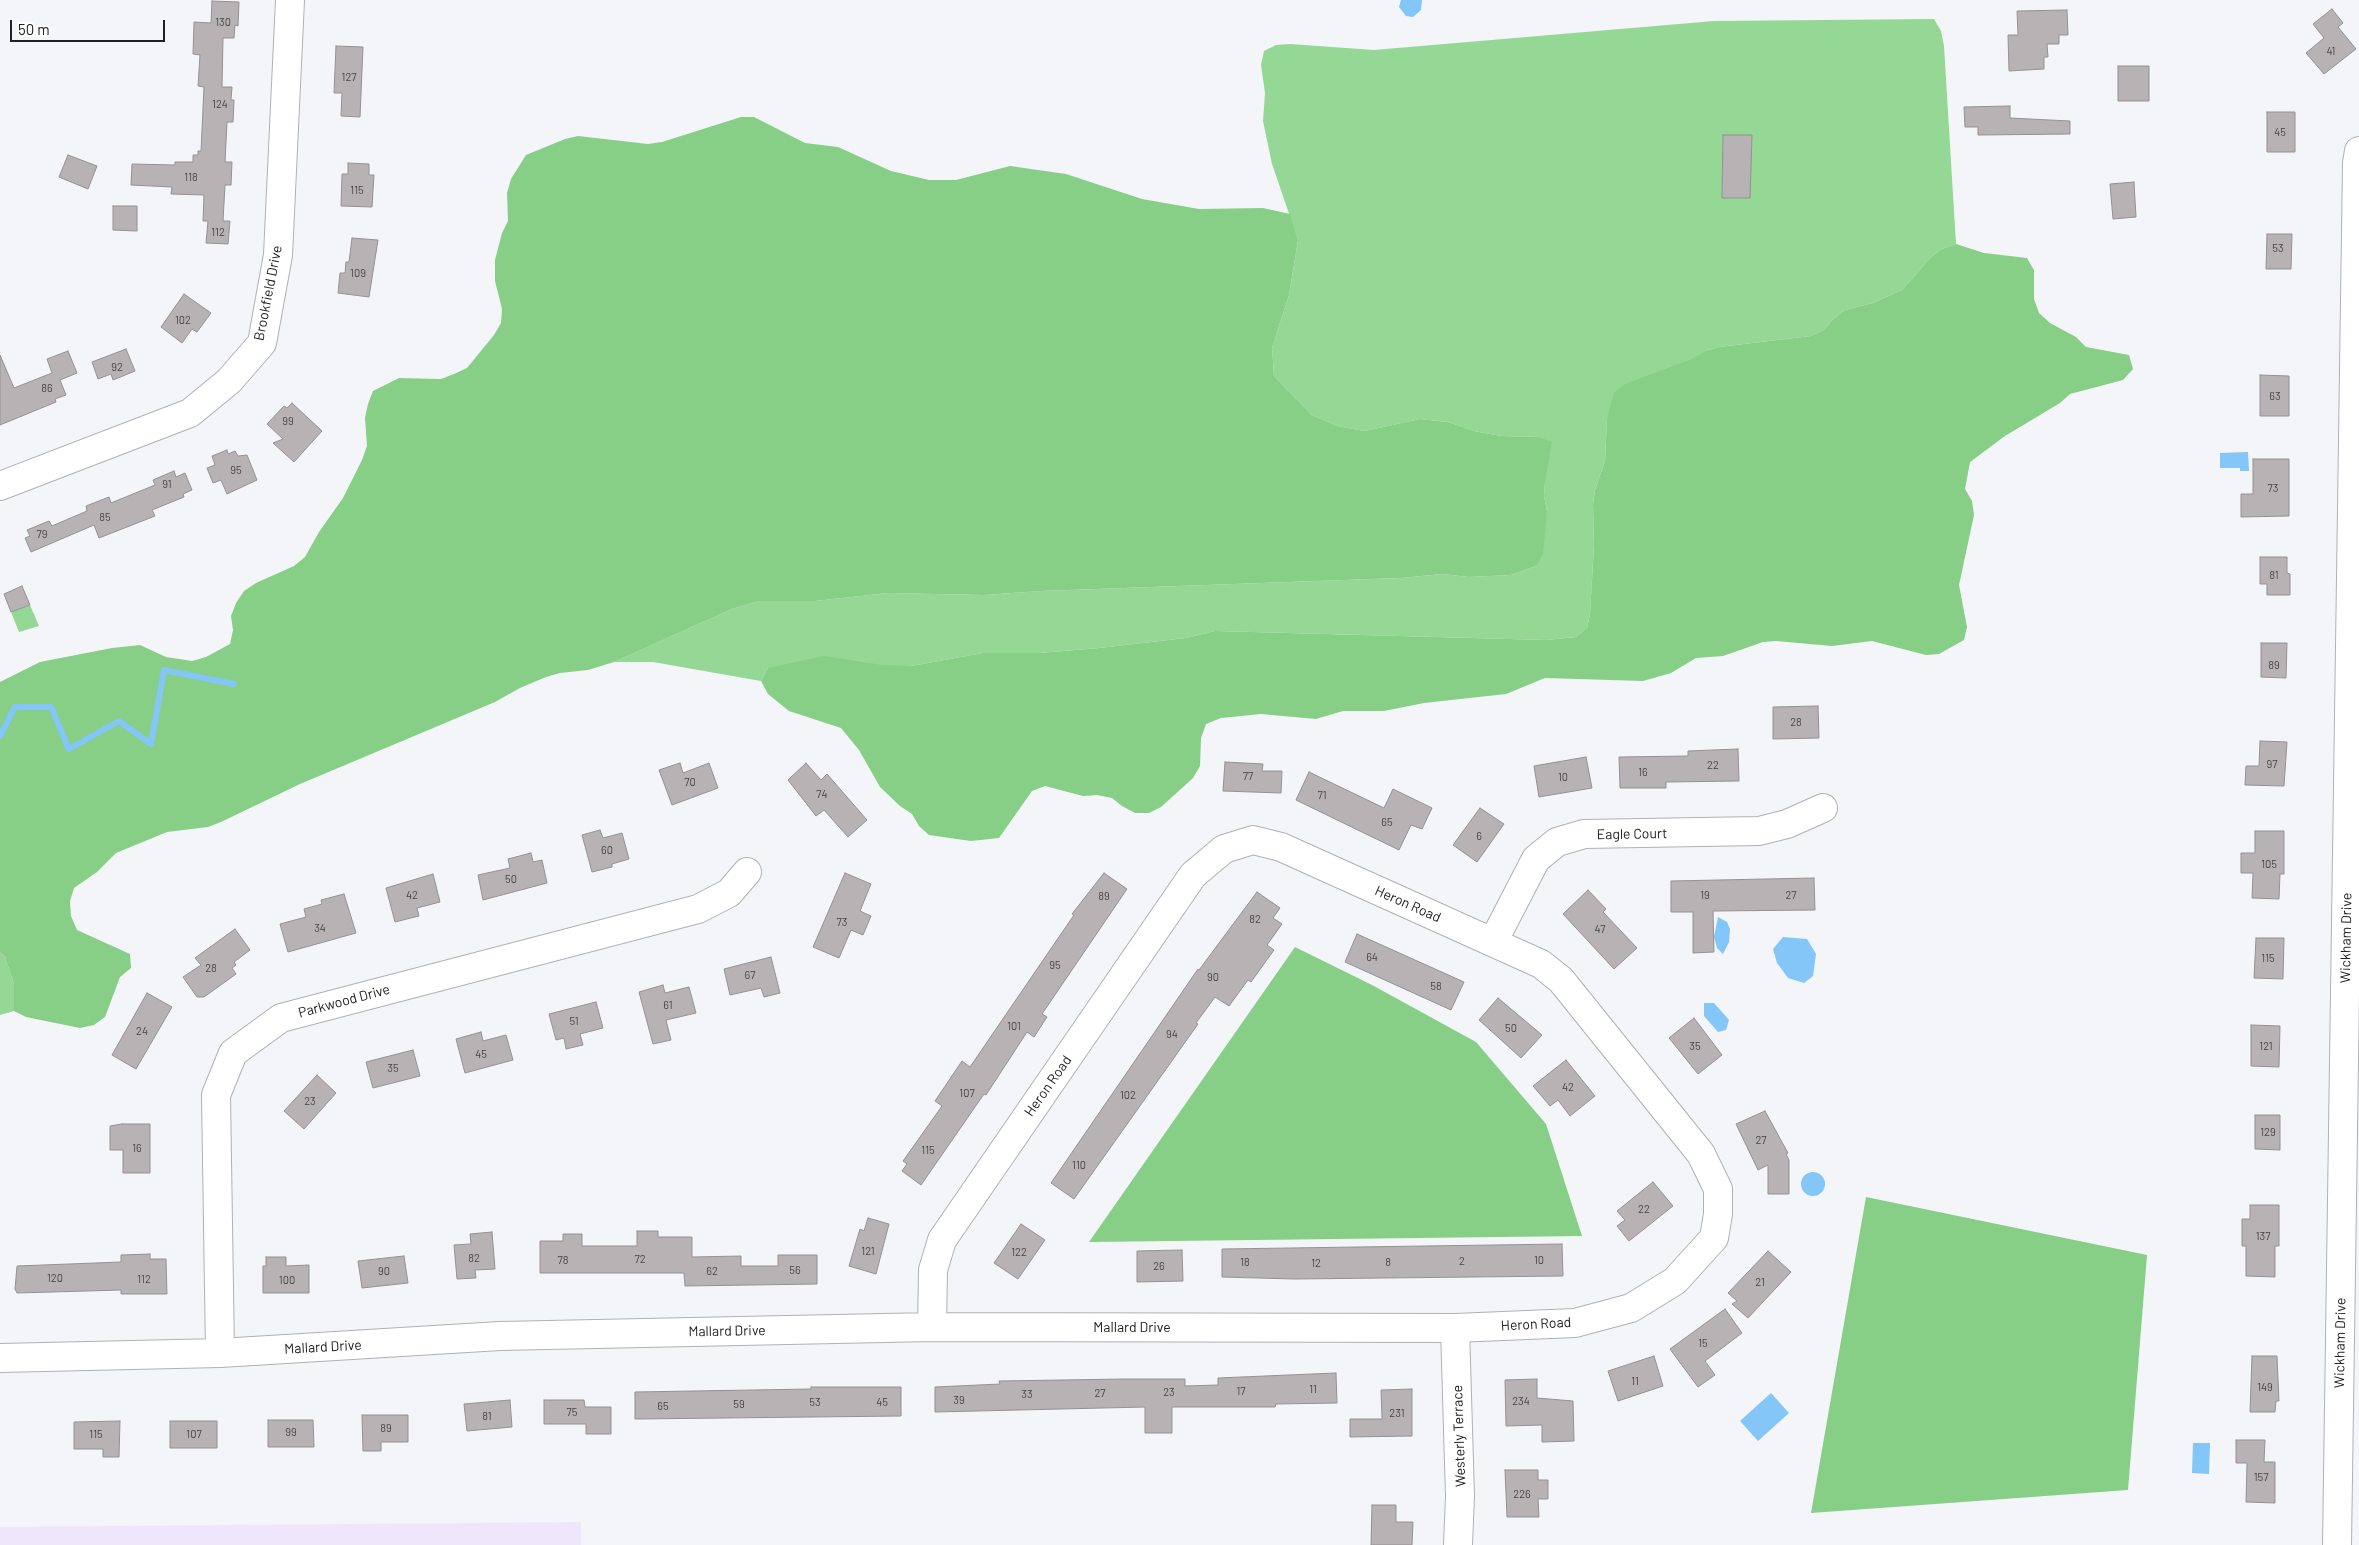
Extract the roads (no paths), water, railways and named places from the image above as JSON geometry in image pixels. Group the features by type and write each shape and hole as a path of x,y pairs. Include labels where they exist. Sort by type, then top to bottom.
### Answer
{"street":[{"name":"Brookfield Drive","path":"0,486 190,412 229,381 262,343 278,255 290,0"},
{"name":"Wickham Drive","path":"2337,1545 2349,1404 2357,163 2359,151"},
{"name":"Eagle Court","path":"1493,942 1536,859 1557,842 1584,834 1759,831 1787,824 1823,808"},
{"name":"Heron Road","path":"932,1327 933,1270 942,1240 1194,875 1224,849 1253,840 1281,847 1541,964 1561,980 1702,1154 1718,1189 1718,1214 1714,1238 1675,1281 1631,1308 1575,1323 1456,1328"},
{"name":"Parkwood Drive","path":"220,1353 216,1095 233,1053 280,1018 698,908 729,893 747,872"},
{"name":"Mallard Drive","path":"0,1358 220,1353 500,1336 932,1327 1456,1328"},
{"name":"Westerly Terrace","path":"1456,1328 1460,1496 1458,1545"}],"water":[{"path":"1401,0 1422,0 1421,10 1413,17 1406,16 1399,7"},
{"path":"2248,452 2249,471 2240,471 2240,468 2220,468 2220,453"},
{"path":"1718,917 1727,922 1730,929 1729,942 1723,954 1717,948 1714,937"},
{"path":"1783,937 1807,939 1816,954 1813,976 1804,983 1788,978 1777,963 1773,949"},
{"path":"1704,1003 1714,1003 1729,1020 1726,1030 1718,1032 1704,1016"},
{"path":"1813,1172 1821,1176 1825,1184 1821,1192 1813,1196 1805,1192 1801,1184 1805,1176"},
{"path":"1771,1393 1789,1413 1758,1441 1740,1421"},
{"path":"2193,1443 2210,1443 2209,1474 2192,1473"}],"waterway":[{"path":"0,736 15,707 51,707 69,749 119,721 151,744 164,670 234,684"}]}
